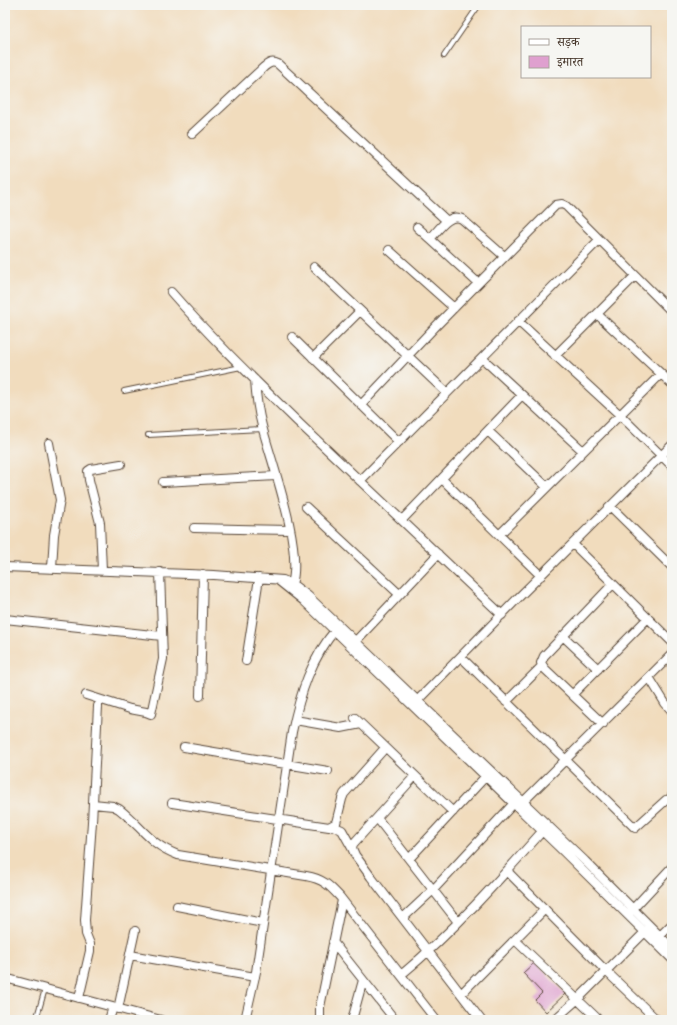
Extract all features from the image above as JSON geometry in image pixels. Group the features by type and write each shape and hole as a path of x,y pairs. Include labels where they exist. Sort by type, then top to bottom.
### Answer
{"street":[{"path":"192,134 264,67 269,63 274,62 447,221"},
{"path":"361,405 504,256 556,205 562,204 566,206 672,312"},
{"path":"430,239 447,221 454,217 458,217 504,256"},
{"path":"417,227 478,283"},
{"path":"360,481 599,240"},
{"path":"389,250 454,308"},
{"path":"314,267 447,393"},
{"path":"555,356 635,276"},
{"path":"171,292 208,334 255,380 502,614"},
{"path":"313,358 360,311"},
{"path":"597,314 672,384"},
{"path":"518,321 620,415 672,466"},
{"path":"292,337 400,442"},
{"path":"482,358 583,451"},
{"path":"499,535 661,374"},
{"path":"255,380 259,414 290,530 294,565 292,584"},
{"path":"402,520 522,395"},
{"path":"488,431 547,487"},
{"path":"49,443 60,500 54,535 52,568"},
{"path":"415,704 502,614 672,445"},
{"path":"102,570 100,523 88,471 91,469 121,464"},
{"path":"163,482 276,476"},
{"path":"442,479 541,576"},
{"path":"306,507 399,594"},
{"path":"611,507 672,567"},
{"path":"194,528 290,530"},
{"path":"573,544 672,642"},
{"path":"353,644 438,554"},
{"path":"5,567 203,574 283,580 292,584 308,596 353,644 519,801 648,929 672,959"},
{"path":"86,695 151,714 163,658 160,572"},
{"path":"200,696 203,574"},
{"path":"246,661 259,578"},
{"path":"278,580 337,628"},
{"path":"506,702 542,666 541,663 544,656 613,584"},
{"path":"572,695 648,618"},
{"path":"5,619 162,636"},
{"path":"245,1020 255,977 295,720 303,688 313,664 320,650 337,628"},
{"path":"563,636 598,669"},
{"path":"403,918 433,890 519,801 566,760 672,654"},
{"path":"461,657 635,828 669,796"},
{"path":"542,666 603,724"},
{"path":"649,677 665,703 672,711"},
{"path":"415,704 486,776 519,801"},
{"path":"79,998 90,951 90,944 86,934 85,920 98,706"},
{"path":"295,720 341,728 358,721 453,812"},
{"path":"184,747 328,771"},
{"path":"333,826 336,823 344,794 386,748"},
{"path":"352,848 353,844 415,776"},
{"path":"409,859 486,776"},
{"path":"172,803 322,827 333,826 342,830 360,862 481,1020"},
{"path":"93,804 119,808 146,835 168,851 192,858 318,878 330,886 342,900 436,1020"},
{"path":"377,818 458,922"},
{"path":"401,975 428,952 458,922 507,871 545,828"},
{"path":"630,912 672,867"},
{"path":"507,871 657,1020"},
{"path":"320,1020 320,1007 342,900"},
{"path":"177,906 263,923"},
{"path":"461,994 545,909"},
{"path":"660,936 672,924"},
{"path":"554,1020 578,999 648,929"},
{"path":"648,929 660,936 672,948"},
{"path":"110,1020 115,1008 136,931"},
{"path":"515,940 599,1020"},
{"path":"333,942 395,1020"},
{"path":"130,955 255,977"},
{"path":"5,978 161,1020"},
{"path":"352,1020 364,980"}],"lane":[{"path":"444,56 479,5"},
{"path":"124,391 242,367"},
{"path":"148,435 263,429"},
{"path":"36,1020 45,989"}],"building":[{"path":"535,962 565,994 546,1012 535,1000 542,993 523,973"}]}
